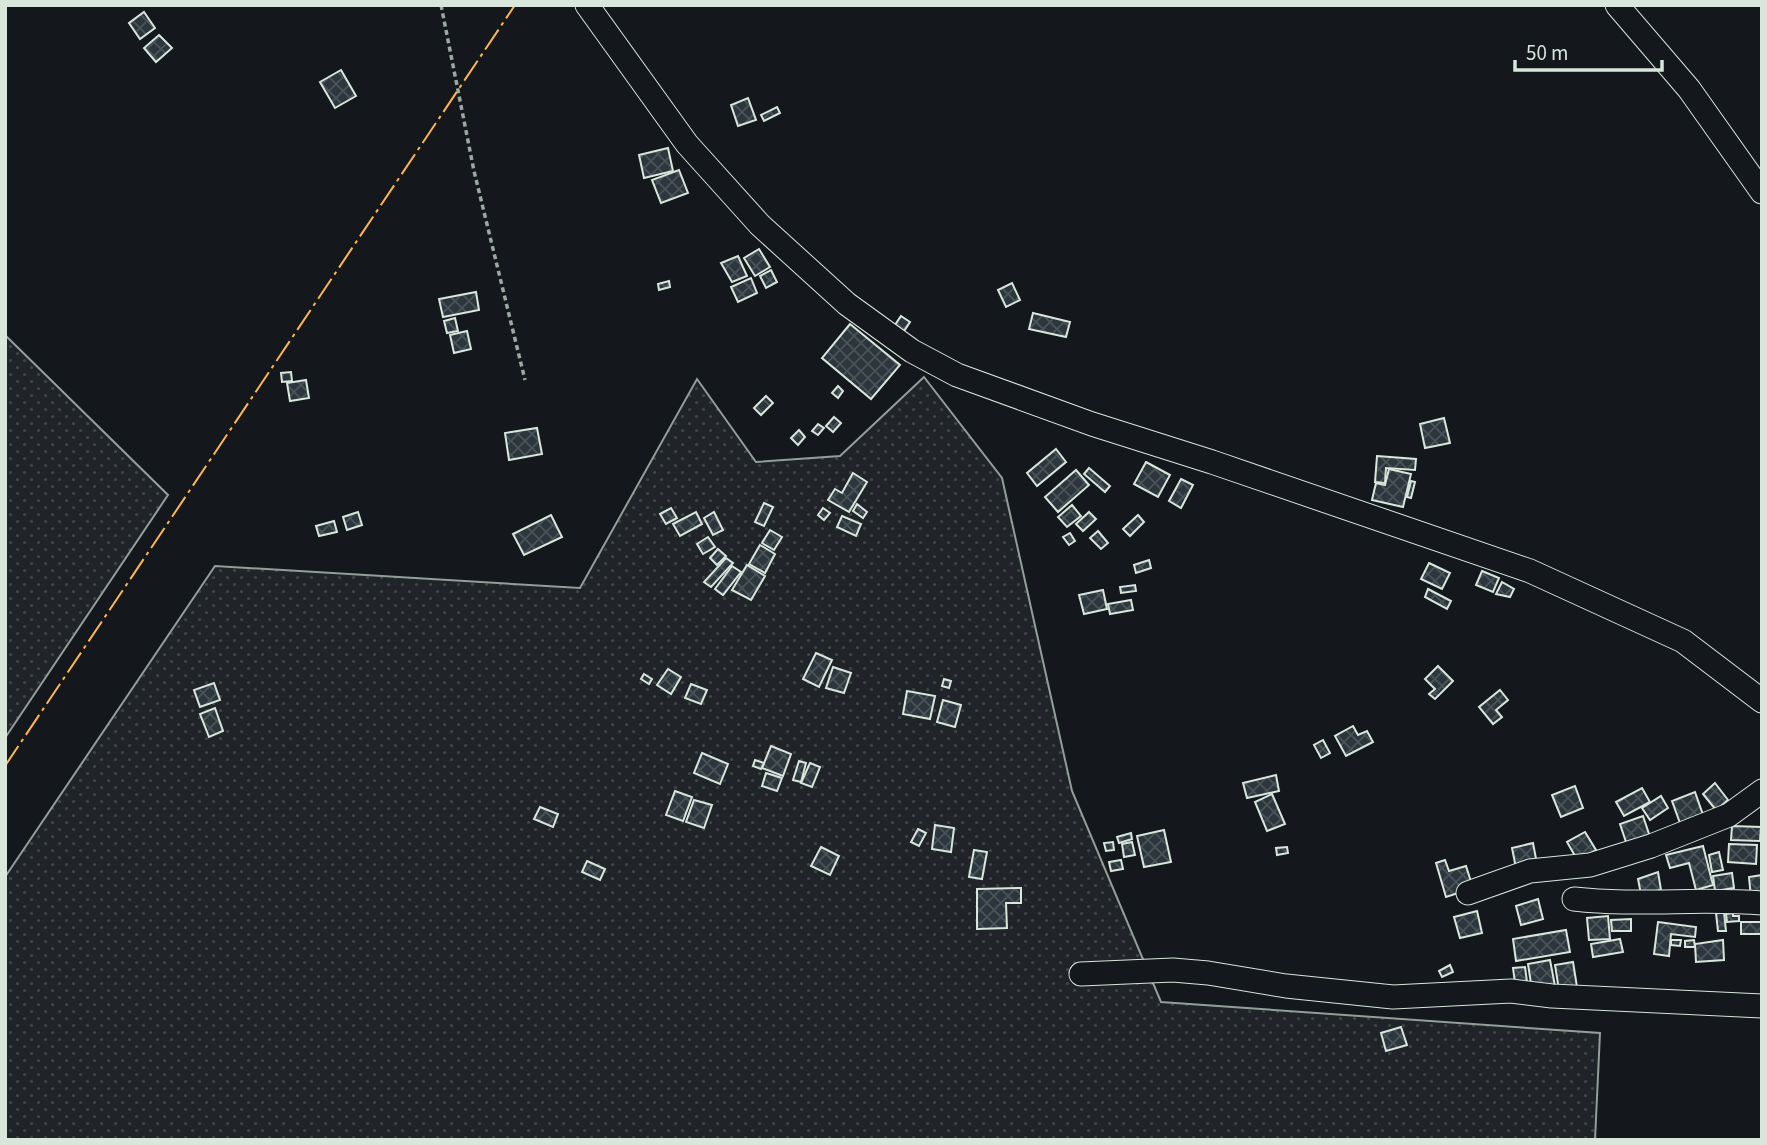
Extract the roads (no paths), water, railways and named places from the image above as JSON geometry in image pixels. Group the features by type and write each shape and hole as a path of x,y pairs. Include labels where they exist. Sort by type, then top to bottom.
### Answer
{"street":[{"path":"587,5 688,144 760,225 847,304 912,351 957,374 1092,424 1212,461 1530,571 1683,641 1762,701"},
{"path":"1617,5 1689,89 1762,192"},
{"path":"1468,892 1530,871 1590,865 1651,846 1729,815 1762,791"},
{"path":"1574,899 1648,903 1708,900 1762,903"},
{"path":"1081,974 1197,972 1393,997 1511,991 1552,996 1762,1006"}]}
